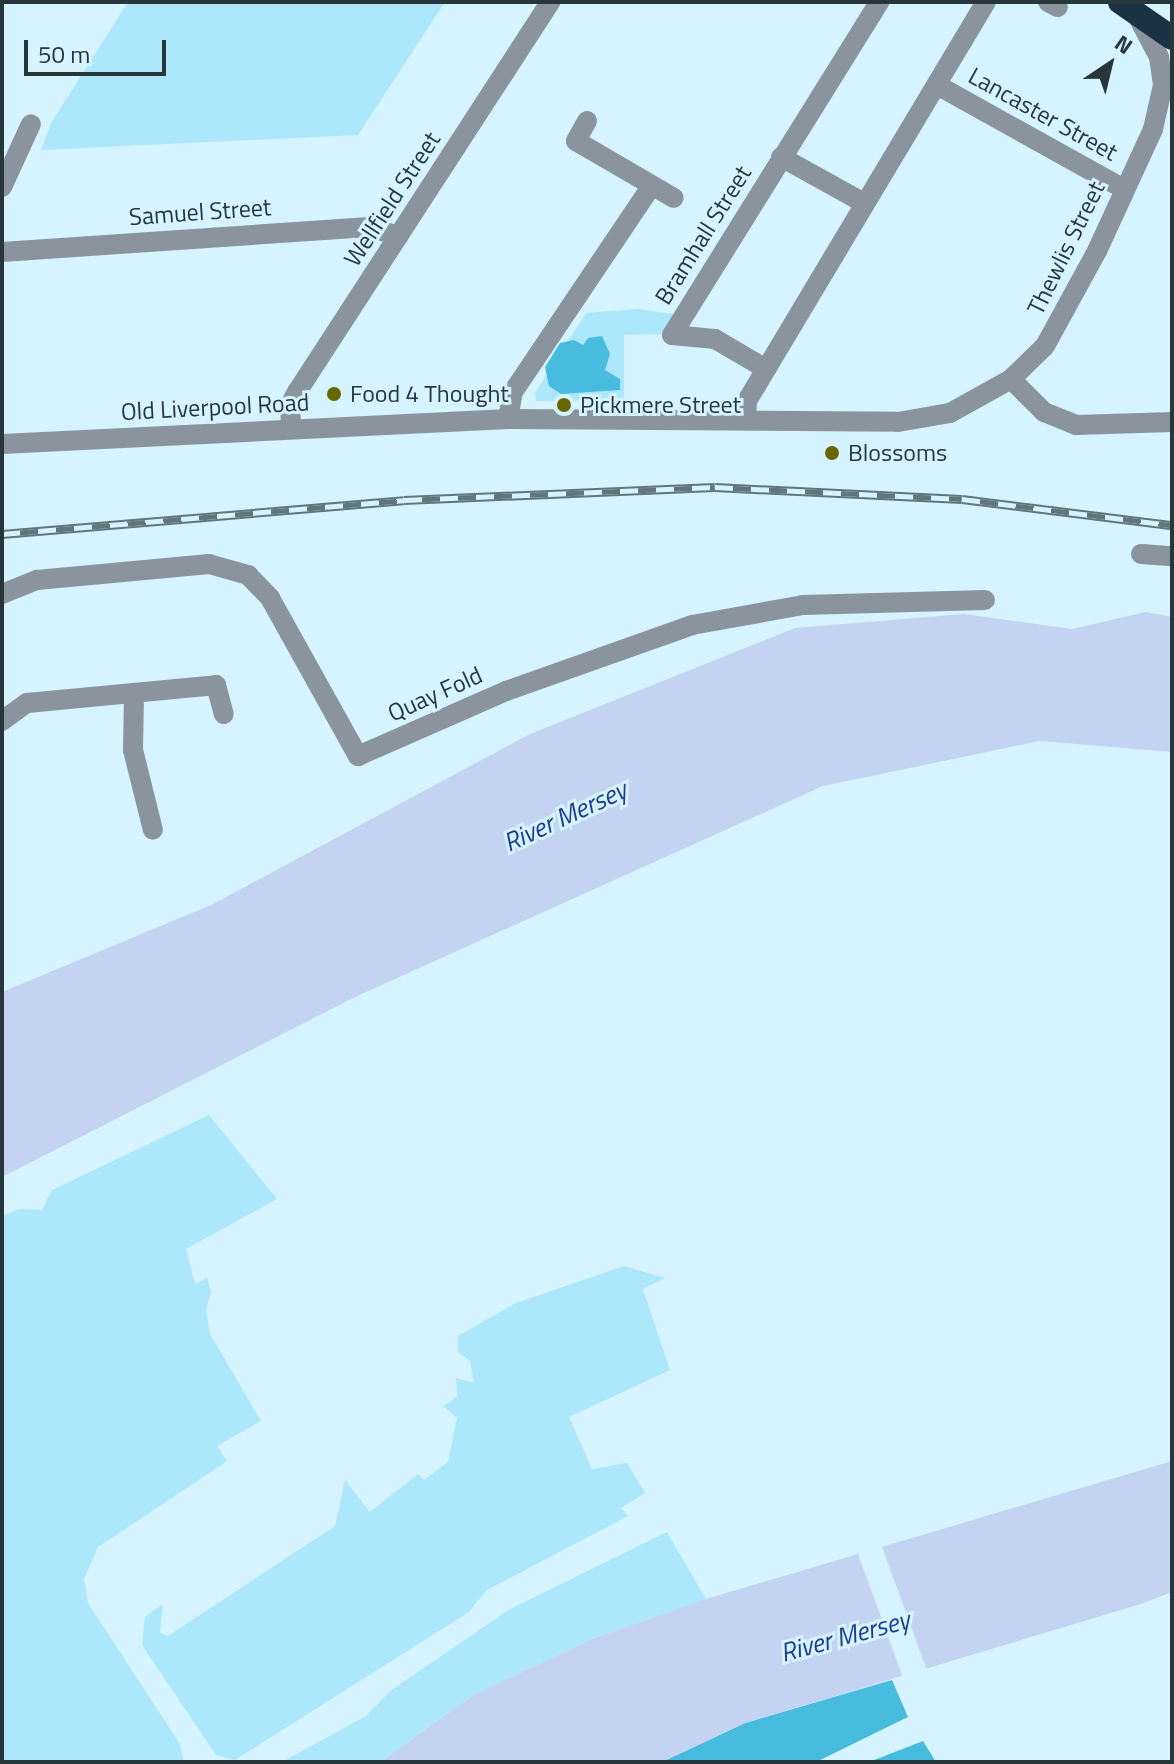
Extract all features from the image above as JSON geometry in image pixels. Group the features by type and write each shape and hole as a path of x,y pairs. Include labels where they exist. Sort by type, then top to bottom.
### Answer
{"highway":[{"path":"1120,2 1139,19 1172,38"}],"street":[{"name":"Wellfield Street","path":"291,428 292,399 550,2"},
{"name":"Bramhall Street","path":"766,369 715,339 672,335 879,2"},
{"path":"746,417 747,401 986,2"},
{"name":"Thewlis Street","path":"1011,379 1045,346 1073,300 1153,129 1164,73 1139,19"},
{"name":"Lancaster Street","path":"937,85 1124,189"},
{"name":"Thewlis Street","path":"1153,129 1172,114"},
{"name":"Bramhall Street","path":"587,121 576,141 674,198"},
{"path":"2,187 31,124"},
{"name":"Bramhall Street","path":"781,157 864,203"},
{"path":"508,419 513,392 651,187"},
{"name":"Samuel Street","path":"2,252 369,227 399,236"},
{"path":"1011,379 1044,412 1076,425 1172,422"},
{"name":"Old Liverpool Road","path":"2,444 508,419 746,417 920,421 967,406 1011,379"},
{"path":"1141,554 1172,556"},
{"name":"Quay Fold","path":"2,594 37,580 209,564 248,575 270,598 358,756 506,691 692,625 803,605 985,600"},
{"path":"2,721 27,703 216,685 224,714"},
{"path":"134,693 133,750 153,830"}],"shaded area":[{"path":"128,2 445,2 358,135 41,150 51,123"},
{"path":"639,309 679,315 666,334 624,335 624,400 536,401 535,393 586,313"},
{"path":"602,336 610,354 605,370 620,379 620,390 561,394 549,386 545,367 560,343 574,340 583,345 588,338"},
{"path":"209,1115 277,1199 186,1249 195,1284 207,1278 211,1292 206,1310 210,1334 261,1421 217,1446 227,1461 98,1547 84,1579 88,1603 180,1744 184,1762 2,1762 2,1216 19,1209 42,1210 52,1190"},
{"path":"624,1266 665,1278 643,1289 670,1370 569,1417 592,1469 627,1463 645,1493 621,1508 628,1516 487,1590 469,1612 235,1760 216,1755 142,1645 145,1617 163,1604 160,1633 168,1636 335,1526 345,1480 370,1512 418,1474 424,1480 448,1462 457,1418 443,1406 457,1397 456,1378 474,1383 470,1361 458,1352 458,1336 516,1303"},
{"path":"667,1532 706,1599 589,1640 472,1696 380,1762 282,1762 366,1716 390,1691 510,1609"},
{"path":"892,1680 908,1717 816,1762 662,1762 745,1723"},
{"path":"923,1741 936,1762 869,1762"}],"water":[{"name":"River Mersey","path":"1146,612 1172,617 1172,752 1040,741 823,786 355,997 2,1177 2,992 211,905 530,734 795,628 964,614 1072,629"},
{"name":"River Mersey","path":"1172,1461 1172,1592 1141,1604 745,1723 662,1762 380,1762 472,1696 589,1640 706,1599"}],"pier":[{"path":"881,1544 928,1673 904,1681 858,1553"}],"railway":[{"path":"2,534 404,500 715,487 962,499 1172,525"}],"place":[{"name":"Food 4 Thought","path":"334,394"},
{"name":"Pickmere Street","path":"564,405"},
{"name":"Blossoms","path":"832,453"}]}
